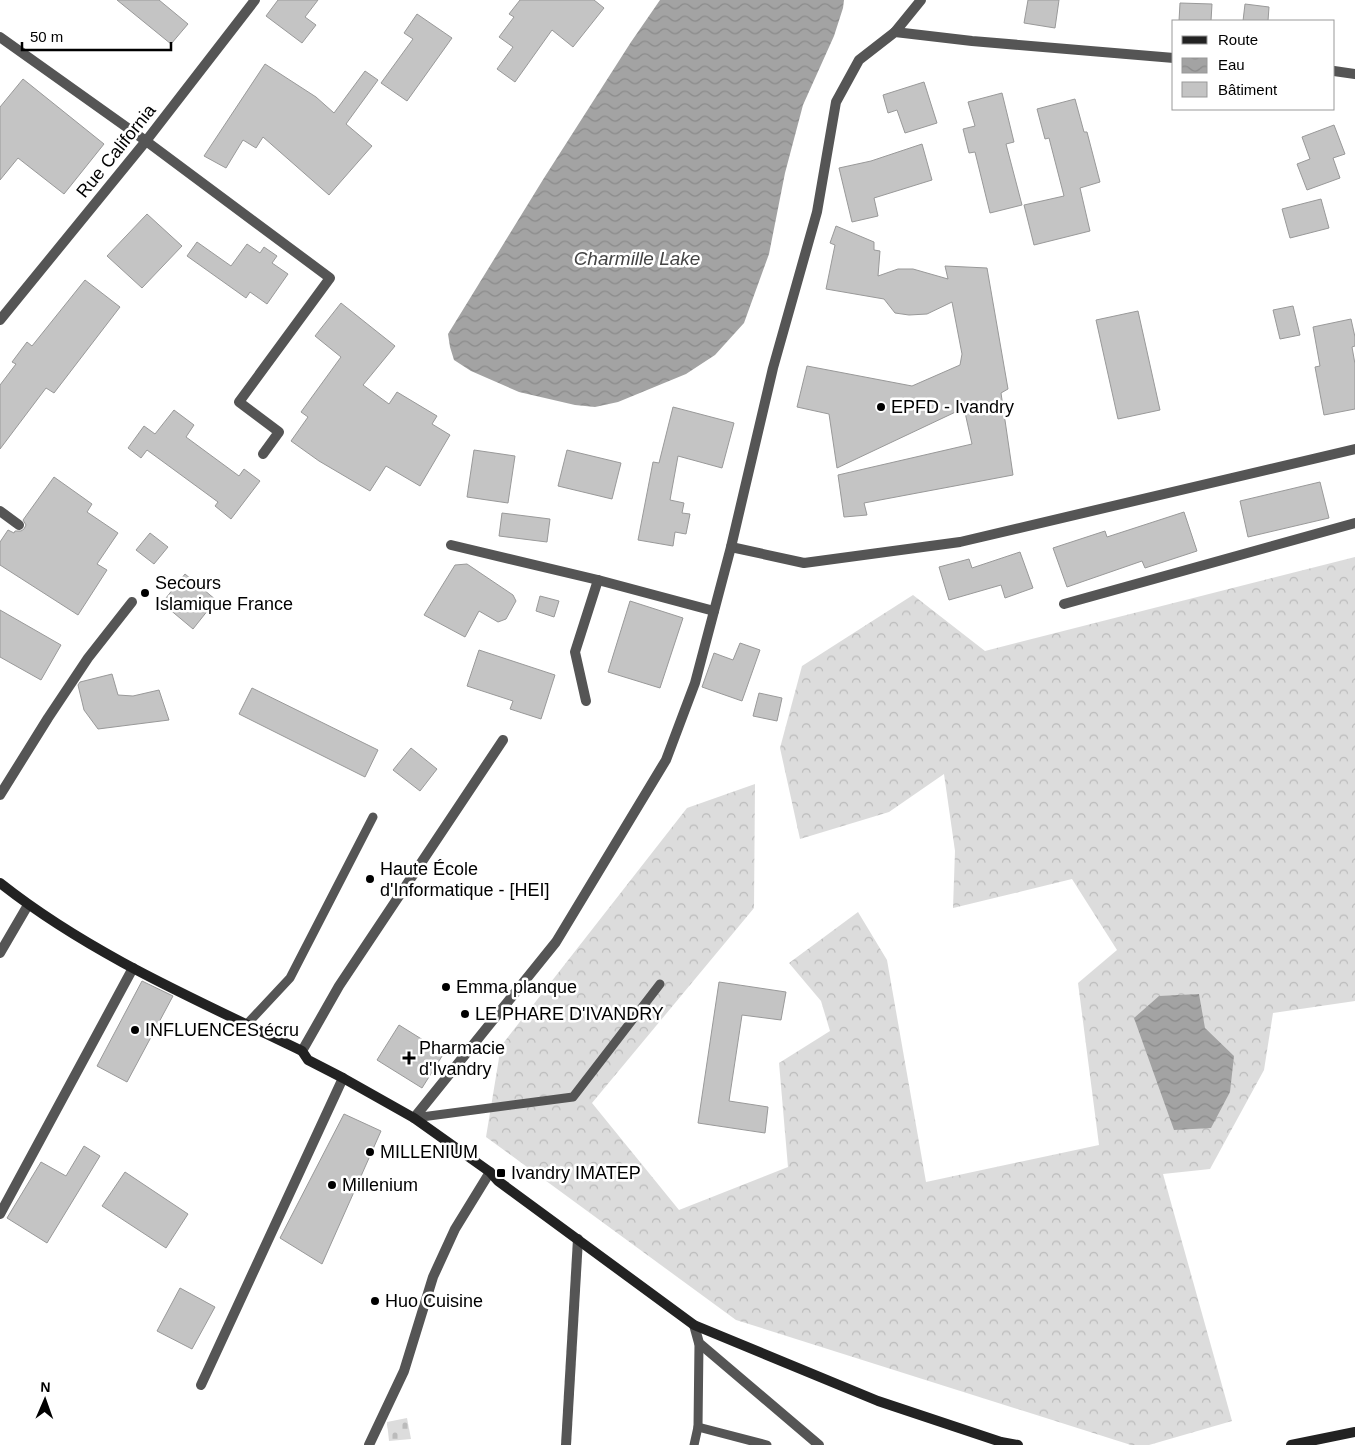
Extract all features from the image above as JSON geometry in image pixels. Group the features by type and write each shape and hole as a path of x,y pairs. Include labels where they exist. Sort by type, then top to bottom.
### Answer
{"main road":[{"path":"0,883 28,905 84,942 302,1051 308,1060 414,1118 490,1172 498,1181 694,1325 878,1401 1001,1442 1018,1445"},
{"path":"1291,1445 1355,1432"}],"street":[{"name":"Rue California","path":"0,320 146,141 256,0"},
{"path":"414,1118 556,942 666,760 696,683 731,547 773,368 817,212 836,102 859,60 895,32 921,0"},
{"path":"895,32 972,41 1172,58"},
{"path":"0,37 146,141 330,278 239,402 279,432 264,454"},
{"path":"1335,71 1355,74"},
{"path":"731,547 804,564 960,542 1355,449"},
{"path":"0,511 19,524"},
{"path":"1064,604 1355,523"},
{"path":"451,545 714,610"},
{"path":"586,702 575,652 598,580"},
{"path":"0,795 88,658 132,602"},
{"path":"302,1051 339,986 503,740"},
{"path":"0,953 28,905"},
{"path":"0,1214 133,968"},
{"path":"201,1385 343,1078"},
{"path":"369,1445 404,1371 437,1269 454,1229 490,1172"},
{"path":"566,1445 578,1239"},
{"path":"694,1325 699,1343 820,1445"}],"lane":[{"path":"247,1024 290,978 373,817"},
{"path":"414,1118 573,1098 660,984"},
{"path":"694,1445 698,1427 699,1343"},
{"path":"698,1427 767,1445"}],"green space":[{"path":"1355,557 1355,1001 1273,1013 1264,1070 1210,1169 1163,1174 1232,1421 1149,1445 1131,1445 736,1320 486,1137 501,1046 687,808 755,784 754,908 592,1103 679,1210 788,1167 779,1063 830,1031 821,1001 789,963 858,912 887,960 926,1182 1099,1145 1078,983 1117,950 1072,879 953,908 955,851 944,774 889,812 800,839 780,748 802,666 913,595 985,651"},
{"path":"407,1418 411,1439 389,1441 387,1422"}],"water":[{"name":"Charmille Lake","path":"660,0 844,0 834,36 803,105 785,173 769,254 744,323 715,355 686,374 618,402 595,407 575,405 519,392 471,371 454,360 448,334 544,178"},
{"path":"1199,994 1205,1028 1234,1056 1230,1092 1211,1128 1174,1130 1134,1018 1159,996"}],"building":[{"path":"117,0 159,0 188,24 171,44"},
{"path":"278,0 318,0 305,17 316,25 302,43 266,16"},
{"path":"520,0 594,0 604,8 573,47 552,30 515,82 497,69 513,47 499,37 514,17 509,14"},
{"path":"1028,0 1059,0 1055,28 1024,23"},
{"path":"1180,3 1212,4 1211,20 1179,20"},
{"path":"1245,4 1269,7 1268,20 1243,20"},
{"path":"417,14 452,38 407,101 381,83 413,39 404,33"},
{"path":"265,64 316,97 334,113 365,71 378,80 346,124 372,146 329,195 263,137 256,148 243,140 226,168 204,156"},
{"path":"23,79 104,144 64,194 18,158 0,180 0,107"},
{"path":"924,82 937,123 905,133 897,110 888,113 883,95"},
{"path":"1002,93 1014,142 1006,144 1022,205 990,213 975,152 969,153 963,129 975,126 968,102"},
{"path":"1075,99 1084,132 1087,132 1100,182 1080,188 1090,231 1034,245 1024,205 1064,196 1049,138 1045,139 1037,109"},
{"path":"1334,125 1345,154 1333,158 1340,178 1307,190 1297,164 1310,159 1302,137"},
{"path":"922,144 932,180 874,198 878,216 852,222 839,168 871,161"},
{"path":"1321,199 1329,228 1290,238 1282,209"},
{"path":"147,214 182,246 142,288 107,256"},
{"path":"836,226 874,242 874,250 880,251 878,276 898,269 913,269 948,279 945,266 987,268 1008,389 1001,393 1013,475 864,503 867,515 844,517 838,475 972,444 964,408 837,468 829,414 797,407 807,366 912,386 960,365 962,354 952,302 927,314 909,315 895,313 884,299 826,289 835,245 830,243"},
{"path":"197,242 231,266 247,244 260,253 264,247 277,256 272,263 288,274 267,304 250,292 246,298 187,256"},
{"path":"85,280 120,307 54,393 46,388 0,449 0,385 16,364 12,362 27,342 32,346"},
{"path":"341,303 395,346 363,385 389,404 397,392 437,416 432,424 450,435 420,486 386,466 370,491 319,461 291,441 308,417 301,412 341,357 315,336"},
{"path":"1293,306 1300,335 1280,339 1273,310"},
{"path":"1138,311 1160,410 1118,419 1096,320"},
{"path":"1351,319 1355,337 1355,346 1352,347 1355,364 1355,409 1324,415 1315,367 1320,366 1313,327"},
{"path":"673,407 734,423 722,468 678,456 670,500 684,503 682,513 690,514 686,534 675,532 673,546 638,540 653,462 659,463"},
{"path":"174,410 194,425 186,437 239,476 244,469 260,481 231,519 215,506 218,502 147,450 141,458 128,448 144,426 155,434"},
{"path":"474,450 515,456 508,503 467,497"},
{"path":"567,450 621,463 612,499 558,486"},
{"path":"54,477 92,504 87,512 118,533 97,564 107,570 78,615 0,565 0,542 8,530 14,533 24,529 26,525 23,520"},
{"path":"1320,482 1329,518 1248,537 1240,501"},
{"path":"1184,512 1197,551 1145,568 1142,561 1067,587 1053,548 1105,531 1107,537"},
{"path":"502,513 550,519 547,542 499,536"},
{"path":"150,533 168,547 154,564 136,550"},
{"path":"1020,552 1033,588 1005,598 1001,585 949,600 939,567 969,559 972,568"},
{"path":"467,564 513,595 516,601 506,619 498,622 479,611 465,637 424,615 455,565"},
{"path":"185,574 216,600 193,629 162,603"},
{"path":"540,596 559,601 554,617 536,611"},
{"path":"630,601 683,618 660,688 608,672"},
{"path":"0,610 61,645 41,680 0,657"},
{"path":"740,643 760,650 742,701 702,687 714,653 733,660"},
{"path":"479,650 555,675 541,719 510,709 513,701 467,686"},
{"path":"112,674 118,695 133,696 159,690 169,720 98,729 84,710 78,685 80,682"},
{"path":"252,688 378,750 365,777 239,714"},
{"path":"759,693 782,698 777,721 753,716"},
{"path":"411,748 437,769 420,791 393,770"},
{"name":"INFLUENCES écru","path":"142,981 173,996 127,1082 97,1066"},
{"path":"719,982 786,992 781,1020 742,1015 729,1101 768,1107 765,1133 698,1123"},
{"path":"399,1025 444,1053 422,1088 377,1060"},
{"name":"Millenium","path":"344,1114 381,1131 322,1264 280,1238"},
{"path":"84,1146 100,1156 47,1243 7,1218 41,1162 66,1176"},
{"path":"125,1172 188,1214 166,1248 102,1206"},
{"path":"180,1288 215,1307 192,1349 157,1331"}],"place":[{"name":"EPFD - Ivandry","path":"881,407"},
{"name":"Secours Islamique France","path":"145,593"},
{"name":"Haute École d'Informatique - [HEI]","path":"370,879"},
{"name":"Emma planque","path":"446,987"},
{"name":"LE PHARE D'IVANDRY","path":"465,1014"},
{"name":"INFLUENCES écru","path":"135,1030"},
{"name":"Pharmacie d'Ivandry","path":"409,1058"},
{"name":"MILLENIUM","path":"370,1152"},
{"name":"Ivandry IMATEP","path":"501,1173"},
{"name":"Millenium","path":"332,1185"},
{"name":"Huo Cuisine","path":"375,1301"}]}
